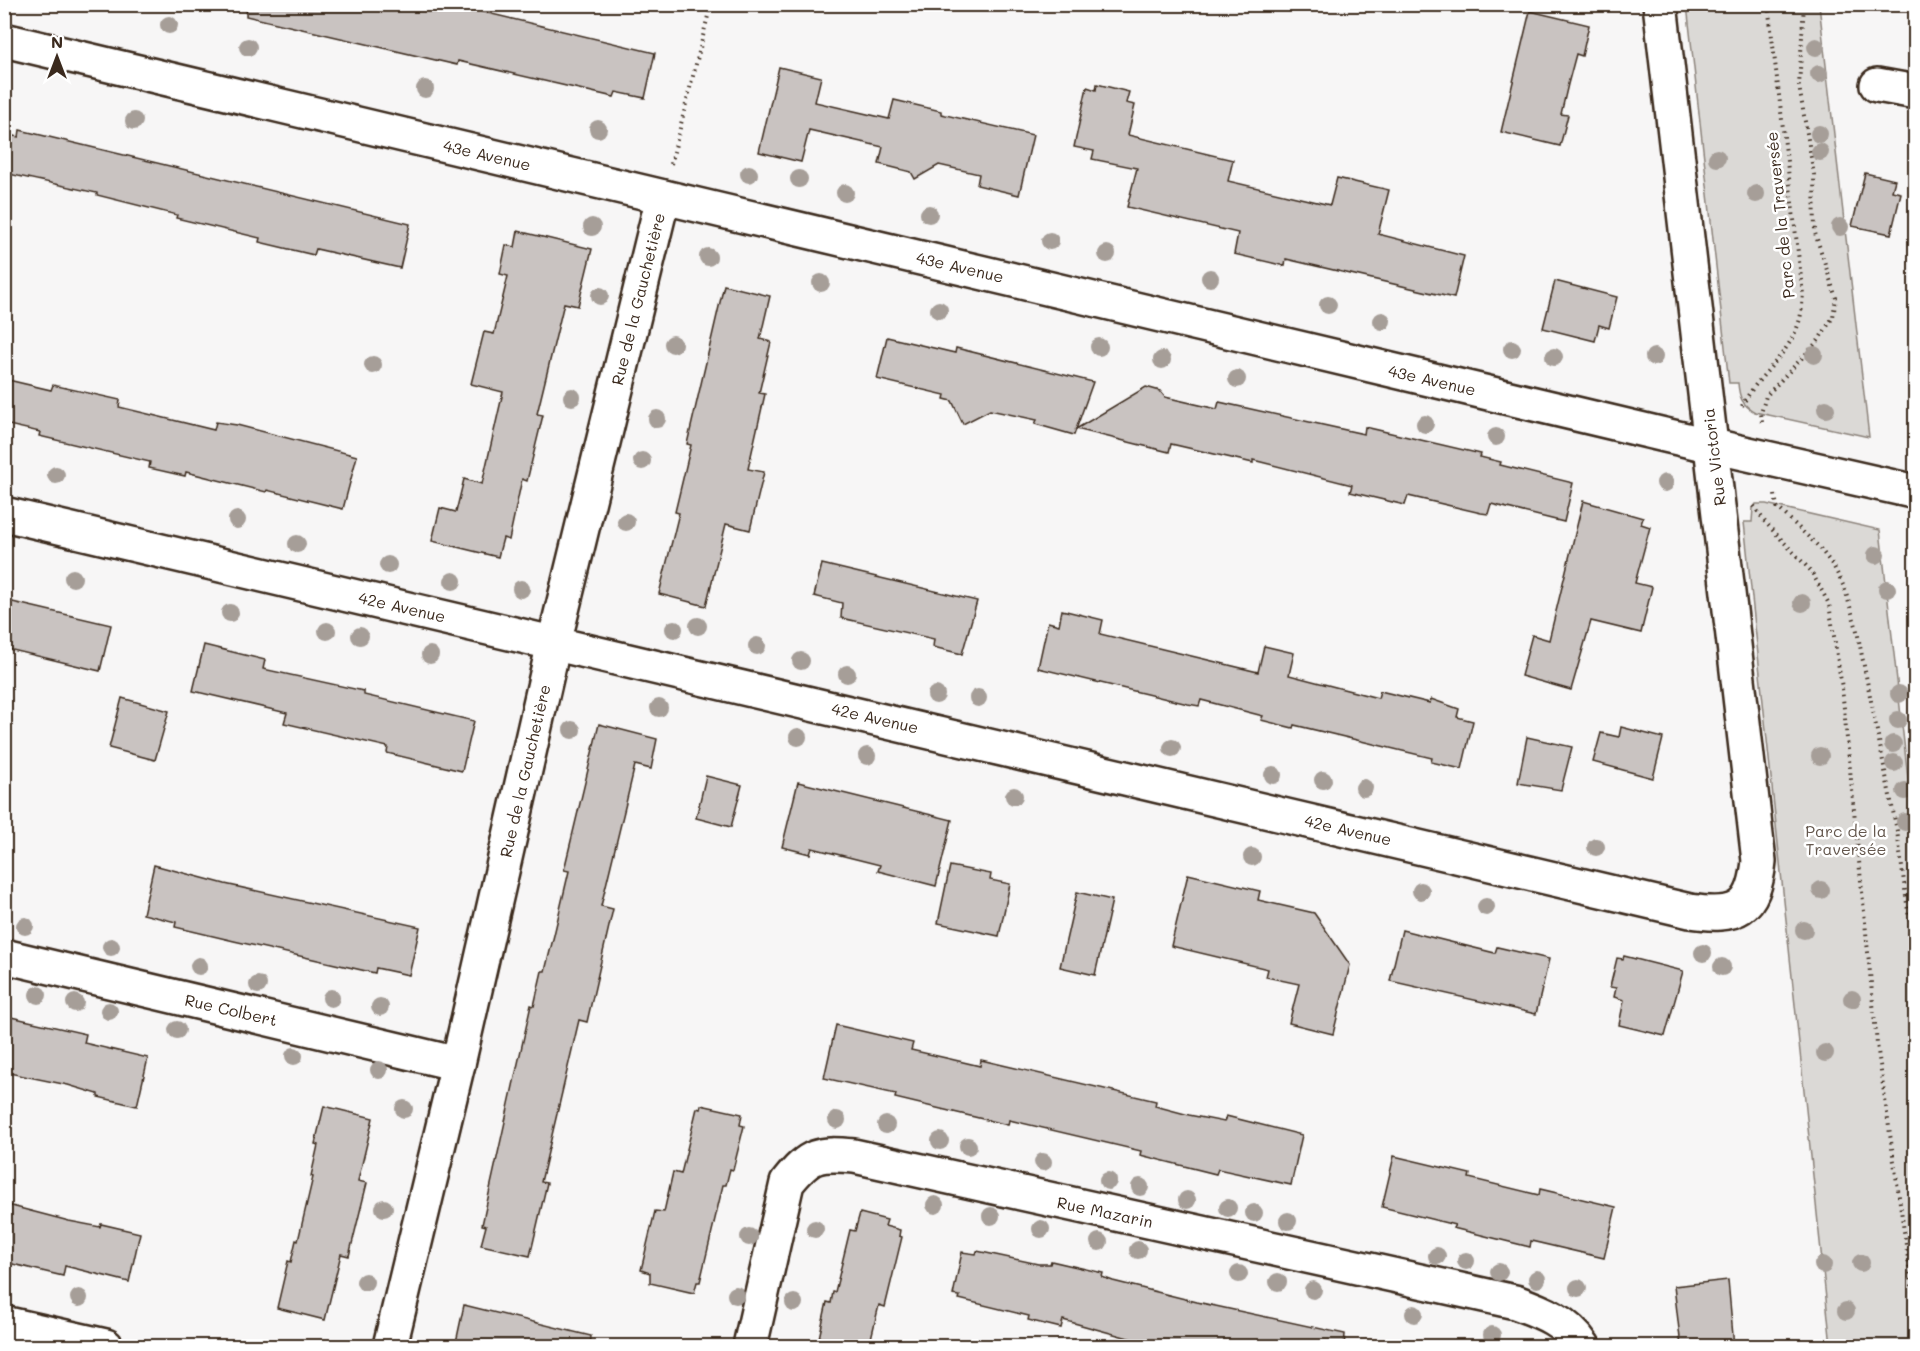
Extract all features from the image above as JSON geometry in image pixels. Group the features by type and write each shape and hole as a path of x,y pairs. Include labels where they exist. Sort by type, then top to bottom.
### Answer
{"street":[{"name":"Rue Victoria","path":"1660,4 1713,446 1759,861 1756,886 1744,906"},
{"name":"43e Avenue","path":"4,40 1713,446 1916,492"},
{"path":"1877,85 1916,92"},
{"name":"Rue de la Gauchetière","path":"390,1347 458,1064 554,643 663,197"},
{"name":"42e Avenue","path":"4,514 1690,911 1719,915 1744,906"},
{"name":"Rue Colbert","path":"4,956 458,1064"},
{"name":"Rue Mazarin","path":"750,1347 787,1183 803,1162 827,1154 854,1156 1515,1302 1548,1314 1574,1332 1583,1347"},
{"path":"4,1323 106,1347"}],"path":[{"path":"663,197 711,4"},
{"name":"Parc de la Traversée","path":"1742,405 1792,339 1800,321 1803,294 1768,4"},
{"path":"1750,500 1765,522 1811,572 1829,604 1842,688 1877,1044 1916,1314"}],"green space":[{"path":"1687,5 1819,5 1869,437 1755,412 1742,400 1738,383 1729,383"},
{"name":"Parc de la Traversée","path":"1756,504 1766,504 1880,530 1916,849 1915,1346 1831,1346 1744,522 1752,522 1753,508"}],"building":[{"path":"247,4 450,4 655,53 645,98 616,92 614,97 458,61 457,65 246,16"},
{"path":"1530,11 1589,25 1582,56 1576,54 1568,84 1561,114 1568,115 1560,146 1501,132"},
{"path":"779,67 821,77 815,102 889,119 894,100 941,111 941,114 1033,135 1019,195 977,185 979,174 939,165 915,179 911,172 879,164 883,147 809,130 801,162 759,152"},
{"path":"1097,84 1129,92 1126,103 1135,105 1128,135 1233,160 1228,181 1330,205 1337,178 1389,190 1378,234 1464,256 1454,298 1286,259 1285,266 1234,254 1238,233 1127,207 1137,168 1092,159 1094,151 1074,147 1087,87 1096,90"},
{"path":"20,130 410,224 400,268 316,249 314,255 259,242 260,238 176,218 177,215 97,195 97,193 4,173 4,134 19,137"},
{"path":"1865,173 1895,180 1892,191 1901,193 1891,234 1852,226"},
{"path":"518,231 592,249 578,306 564,303 537,414 543,415 527,481 522,479 509,540 503,538 498,557 432,541 440,508 456,512 464,479 482,484 503,392 471,384 484,332 494,334 508,276 500,274 506,245 515,247"},
{"path":"1555,281 1617,297 1609,328 1599,325 1595,341 1543,328"},
{"path":"724,285 770,296 760,339 771,342 759,393 765,394 748,469 764,472 750,530 726,524 706,606 659,594 679,513 675,512 691,445 687,444"},
{"path":"887,337 955,353 956,348 1093,382 1074,435 1035,424 1037,420 990,410 963,424 952,401 944,399 945,395 877,379"},
{"path":"4,379 51,390 53,385 120,400 119,407 214,430 216,422 237,425 357,456 343,509 186,472 185,476 149,468 150,462 39,436 40,432 4,424"},
{"path":"1146,387 1160,391 1165,397 1217,409 1219,402 1364,434 1365,427 1481,454 1480,457 1501,462 1500,465 1573,483 1564,522 1491,504 1488,514 1408,496 1405,505 1350,492 1352,485 1253,460 1253,463 1171,444 1169,452 1076,429"},
{"path":"1583,501 1643,518 1641,524 1650,527 1635,583 1652,587 1641,633 1591,621 1571,690 1521,676 1532,635 1549,640"},
{"path":"822,564 977,601 962,654 933,647 934,639 841,618 842,603 814,596"},
{"path":"4,600 111,625 100,671 4,648"},
{"path":"1062,610 1103,620 1100,634 1258,672 1264,646 1294,653 1289,675 1378,698 1380,691 1430,703 1431,699 1459,709 1457,717 1473,721 1462,769 1431,762 1432,758 1294,725 1293,728 1261,720 1263,716 1201,700 1199,706 1188,704 1038,668 1048,622 1059,625"},
{"path":"204,645 265,660 263,669 364,691 364,695 474,721 462,771 387,753 388,747 284,723 287,713 193,691"},
{"path":"122,698 169,711 155,760 109,748"},
{"path":"599,724 657,739 651,769 635,765 601,906 613,909 587,1022 579,1020 541,1182 547,1183 530,1256 481,1245 486,1226 482,1225 531,1005 534,1006 542,971 545,971 569,871 564,870"},
{"path":"1621,727 1663,738 1653,778 1593,762 1601,733 1619,737"},
{"path":"1527,737 1572,747 1561,790 1518,783"},
{"path":"706,776 742,785 731,827 696,818"},
{"path":"798,782 952,820 936,886 878,871 880,865 812,848 810,854 782,847"},
{"path":"154,865 225,884 420,927 409,975 376,968 375,973 234,941 175,927 176,922 143,914"},
{"path":"950,866 991,874 990,880 1010,884 999,936 938,923"},
{"path":"1188,874 1260,891 1258,900 1314,913 1350,965 1333,1034 1289,1023 1299,984 1266,977 1268,969 1171,946"},
{"path":"1077,892 1112,900 1095,975 1060,967"},
{"path":"1402,930 1495,953 1497,947 1549,959 1536,1014 1390,981"},
{"path":"1624,956 1683,971 1665,1036 1619,1025 1624,1000 1614,997 1616,988 1610,987 1617,958 1623,959"},
{"path":"11,1017 86,1034 84,1043 148,1058 137,1106 98,1097 98,1094 68,1085 4,1072 4,1024 9,1025"},
{"path":"836,1025 913,1043 911,1050 980,1066 981,1060 1156,1101 1155,1106 1189,1115 1224,1122 1226,1116 1302,1135 1291,1185 1218,1169 1216,1174 1140,1155 1141,1151 1009,1120 1008,1125 895,1098 896,1094 824,1078"},
{"path":"701,1105 742,1114 740,1125 744,1126 733,1170 730,1169 726,1185 723,1185 700,1282 697,1282 694,1293 650,1283 650,1273 641,1270 655,1211 664,1212 673,1172 681,1174 697,1108 700,1109"},
{"path":"324,1106 373,1118 358,1181 367,1183 349,1256 341,1254 325,1320 277,1308 288,1261 291,1262 296,1240 298,1241 313,1177 311,1176 318,1145 315,1144"},
{"path":"1394,1156 1470,1174 1469,1178 1539,1195 1540,1189 1616,1207 1604,1258 1531,1241 1530,1247 1382,1207"},
{"path":"4,1204 69,1221 100,1227 101,1224 140,1233 129,1282 65,1266 63,1276 4,1262"},
{"path":"860,1213 887,1220 885,1226 900,1230 899,1236 902,1237 885,1307 879,1305 869,1347 817,1347 827,1302 831,1303 833,1292 835,1292 850,1230 855,1231"},
{"path":"977,1251 1038,1264 1050,1264 1051,1261 1103,1273 1102,1277 1113,1281 1197,1302 1345,1334 1344,1347 1161,1347 1063,1320 1061,1328 1028,1320 1029,1316 959,1299 960,1296 953,1295 962,1252 976,1254"},
{"path":"1728,1280 1734,1347 1681,1347 1674,1286"},
{"path":"464,1305 591,1336 590,1347 455,1347"}]}
